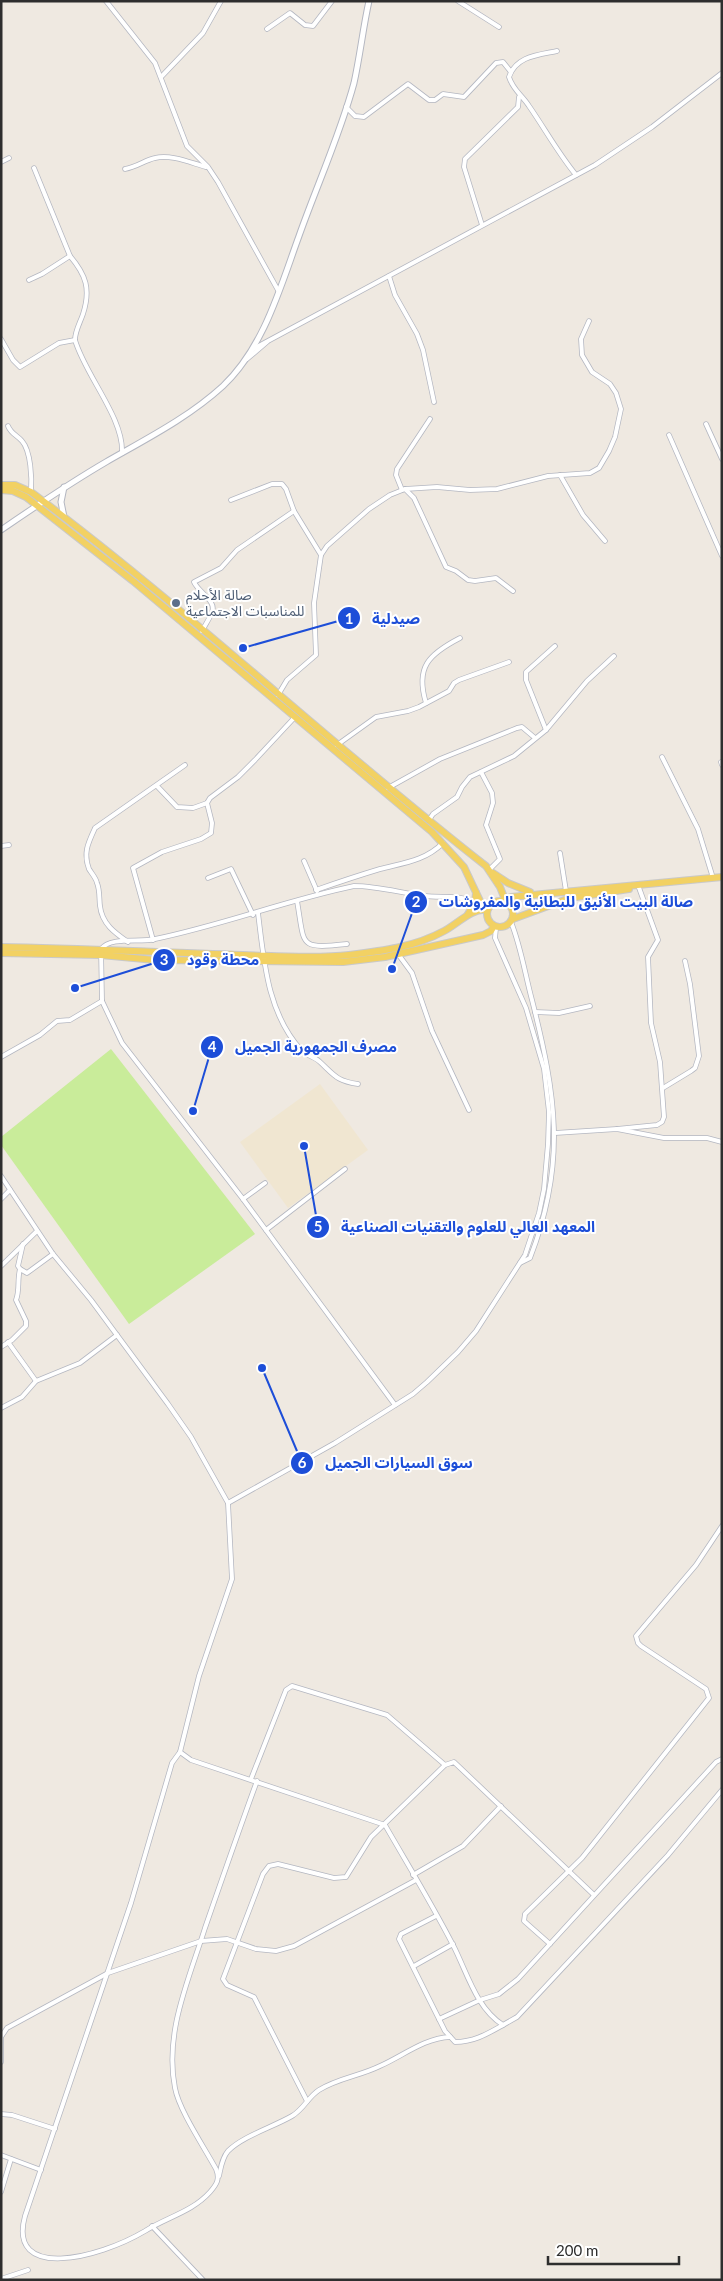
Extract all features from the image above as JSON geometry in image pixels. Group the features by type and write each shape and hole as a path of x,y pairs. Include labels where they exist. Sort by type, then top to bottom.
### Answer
{"main road":[{"path":"1,485 15,485 31,492 43,501 429,821 443,843 464,867 481,903 488,910"},
{"path":"1,490 20,493 133,580 294,716 434,829 508,883 534,893"},
{"path":"488,868 500,887 506,903 512,909 512,921"},
{"path":"264,958 343,962 398,954 486,935 495,927 504,927 512,921 570,898 641,886 722,877"},
{"path":"495,927 488,919 488,910 496,902 506,903 514,896 566,890 641,886"},
{"path":"463,920 475,903 475,887"},
{"path":"1,947 101,952 155,960 344,956 382,952 418,943 463,920 478,910 488,910"},
{"path":"1,953 101,952"}],"street":[{"path":"106,1 145,48 162,76 187,146 208,167 279,292"},
{"path":"162,76 203,33 221,1"},
{"path":"267,29 290,13 305,25 312,26 332,1"},
{"path":"1,530 64,487 198,407 224,385 243,362 252,349 279,292 346,107 354,82 369,1"},
{"path":"458,1 499,27"},
{"path":"511,72 521,60 557,51"},
{"path":"346,107 355,116 364,116 408,84 429,100 435,100 444,94 464,97 496,63 503,62 511,72 511,81 519,97 527,103 550,141 576,175"},
{"path":"252,349 576,175 637,138 722,73"},
{"path":"482,225 464,167 465,159 518,107 519,97"},
{"path":"125,168 140,166 153,158 163,157 208,167"},
{"path":"1,162 9,158"},
{"path":"34,168 70,256 80,267 86,279 84,312 75,334 75,340 100,394 117,425 123,442 122,453"},
{"path":"29,280 70,256"},
{"path":"389,276 395,295 417,334 423,350 434,402"},
{"path":"278,695 287,680 316,655 314,603 321,555 327,546 369,509 403,490 437,487 470,490 497,489 548,476 590,473 599,468 610,451 621,414 620,403 610,384 592,372 582,355 581,340 589,321"},
{"path":"1,339 4,348 20,367 59,343 75,340"},
{"path":"243,362 269,341"},
{"path":"430,420 397,469 396,475 403,490 414,498 446,567 456,571 468,580 476,581 496,578 512,591"},
{"path":"706,424 722,460"},
{"path":"8,426 11,433 24,443 32,473 31,492"},
{"path":"669,435 722,556"},
{"path":"560,475 583,515 605,541"},
{"path":"231,500 279,483 286,489 294,511 321,555"},
{"path":"64,487 61,502 64,518"},
{"path":"202,631 213,611 212,605 196,588 194,582 221,568 237,550 294,511"},
{"path":"426,703 421,678 428,661 440,649 460,638"},
{"path":"546,730 526,680 526,672 555,646"},
{"path":"429,821 432,814 457,797 470,777 514,756 546,730 587,682 614,656"},
{"path":"337,746 376,717 408,711 450,691 454,683 459,680 509,662"},
{"path":"157,786 177,807 193,808 207,803 210,798 238,777 256,760 294,716"},
{"path":"388,788 440,759 516,728 522,727 535,738"},
{"path":"662,757 698,829 713,878"},
{"path":"129,942 113,932 104,921 100,909 97,882 85,856 88,842 96,828 185,765"},
{"path":"480,772 492,793 493,803 486,825 500,859 488,868"},
{"path":"153,940 133,868 162,852 201,839 211,833 212,823 207,803"},
{"path":"316,890 378,870 421,859 443,843"},
{"path":"1,846 9,845"},
{"path":"560,853 566,890"},
{"path":"304,861 318,895"},
{"path":"208,878 231,869 234,872 256,914 271,996 300,1049 318,1060 341,1081 358,1084"},
{"path":"395,1405 243,1199 138,1066 117,1034 102,1001 101,952 111,942 153,940 256,914 354,886 426,896 461,897 475,903"},
{"path":"555,1133 617,1129 662,1122 663,1088 652,1023 648,957 658,940 641,886"},
{"path":"297,901 306,943 320,947 347,944"},
{"path":"512,921 535,1012 546,1069 555,1133 553,1166 545,1215 530,1258 520,1263"},
{"path":"228,1503 335,1443 427,1382 458,1352 493,1307 525,1255 539,1213 547,1166 549,1112 546,1069 526,1008 495,938 495,927"},
{"path":"398,954 412,972 432,1031 469,1110"},
{"path":"663,1088 691,1071 699,1056 684,961"},
{"path":"1,1057 40,1035 57,1021 70,1020 102,1001"},
{"path":"535,1012 559,1013 590,1006"},
{"path":"617,1129 664,1138 707,1138 722,1142"},
{"path":"266,1230 345,1169"},
{"path":"1,1176 53,1254 117,1335 190,1436 228,1503 232,1579 199,1676 180,1752 172,1763 108,1973 25,2216 23,2249"},
{"path":"243,1199 265,1183"},
{"path":"1,1199 10,1190"},
{"path":"1,1266 37,1231"},
{"path":"1,1347 26,1326 26,1321 16,1305 17,1280 20,1270 18,1266 23,1244"},
{"path":"20,1270 27,1273 53,1254"},
{"path":"1,1408 22,1397 36,1381 80,1363 117,1335"},
{"path":"8,1342 36,1381"},
{"path":"550,1944 526,1925 525,1914 569,1873 710,1698 706,1689 641,1646 636,1636 691,1572 722,1526"},
{"path":"251,1779 286,1690 292,1686 388,1715 445,1765"},
{"path":"180,1752 191,1760 386,1825 453,1944 480,2000 492,2018 503,2025"},
{"path":"439,2019 480,2000 499,1994 518,1979 716,1762 722,1759"},
{"path":"307,2101 254,1997 227,1984 223,1979 263,1874 269,1866 278,1864 334,1878 346,1877 371,1837 386,1825 445,1765 454,1762 594,1895"},
{"path":"219,2176 175,2089 174,2038 177,2016 201,1941 234,1842 257,1781"},
{"path":"436,1916 401,1934 399,1939 450,2037 455,2042 466,2042 517,2018 668,1855 722,1790"},
{"path":"413,1875 463,1846 501,1806"},
{"path":"1,2062 1,2038 7,2028 108,1973 201,1941 216,1938 237,1942 256,1949 276,1951 294,1946 416,1880"},
{"path":"414,1966 453,1944"},
{"path":"105,2254 152,2226 191,2209 217,2183 222,2162 230,2149 239,2142 294,2115 318,2090 336,2080 379,2067 434,2039 450,2037"},
{"path":"1,2114 12,2115 54,2129"},
{"path":"1,2155 41,2170"},
{"path":"1,2192 12,2159"},
{"path":"152,2226 203,2280"},
{"path":"25,2264 33,2275"},
{"path":"1,2279 28,2270"}],"shaded area":[{"path":"320,1084 368,1150 288,1208 240,1142"}],"green space":[{"path":"111,1049 255,1234 129,1324 1,1145 1,1137"}],"place":[{"name":"صالة الأحلام للمناسبات الاجتماعية","path":"176,603"},
{"name":"صيدلية","path":"243,648"},
{"name":"صالة البيت الأنيق للبطانية والمفروشات","path":"392,969"},
{"name":"محطة وقود","path":"75,988"},
{"name":"مصرف الجمهورية الجميل","path":"193,1111"},
{"name":"المعهد العالي للعلوم والتقنيات الصناعية","path":"304,1146"},
{"name":"سوق السيارات الجميل","path":"262,1368"}]}
